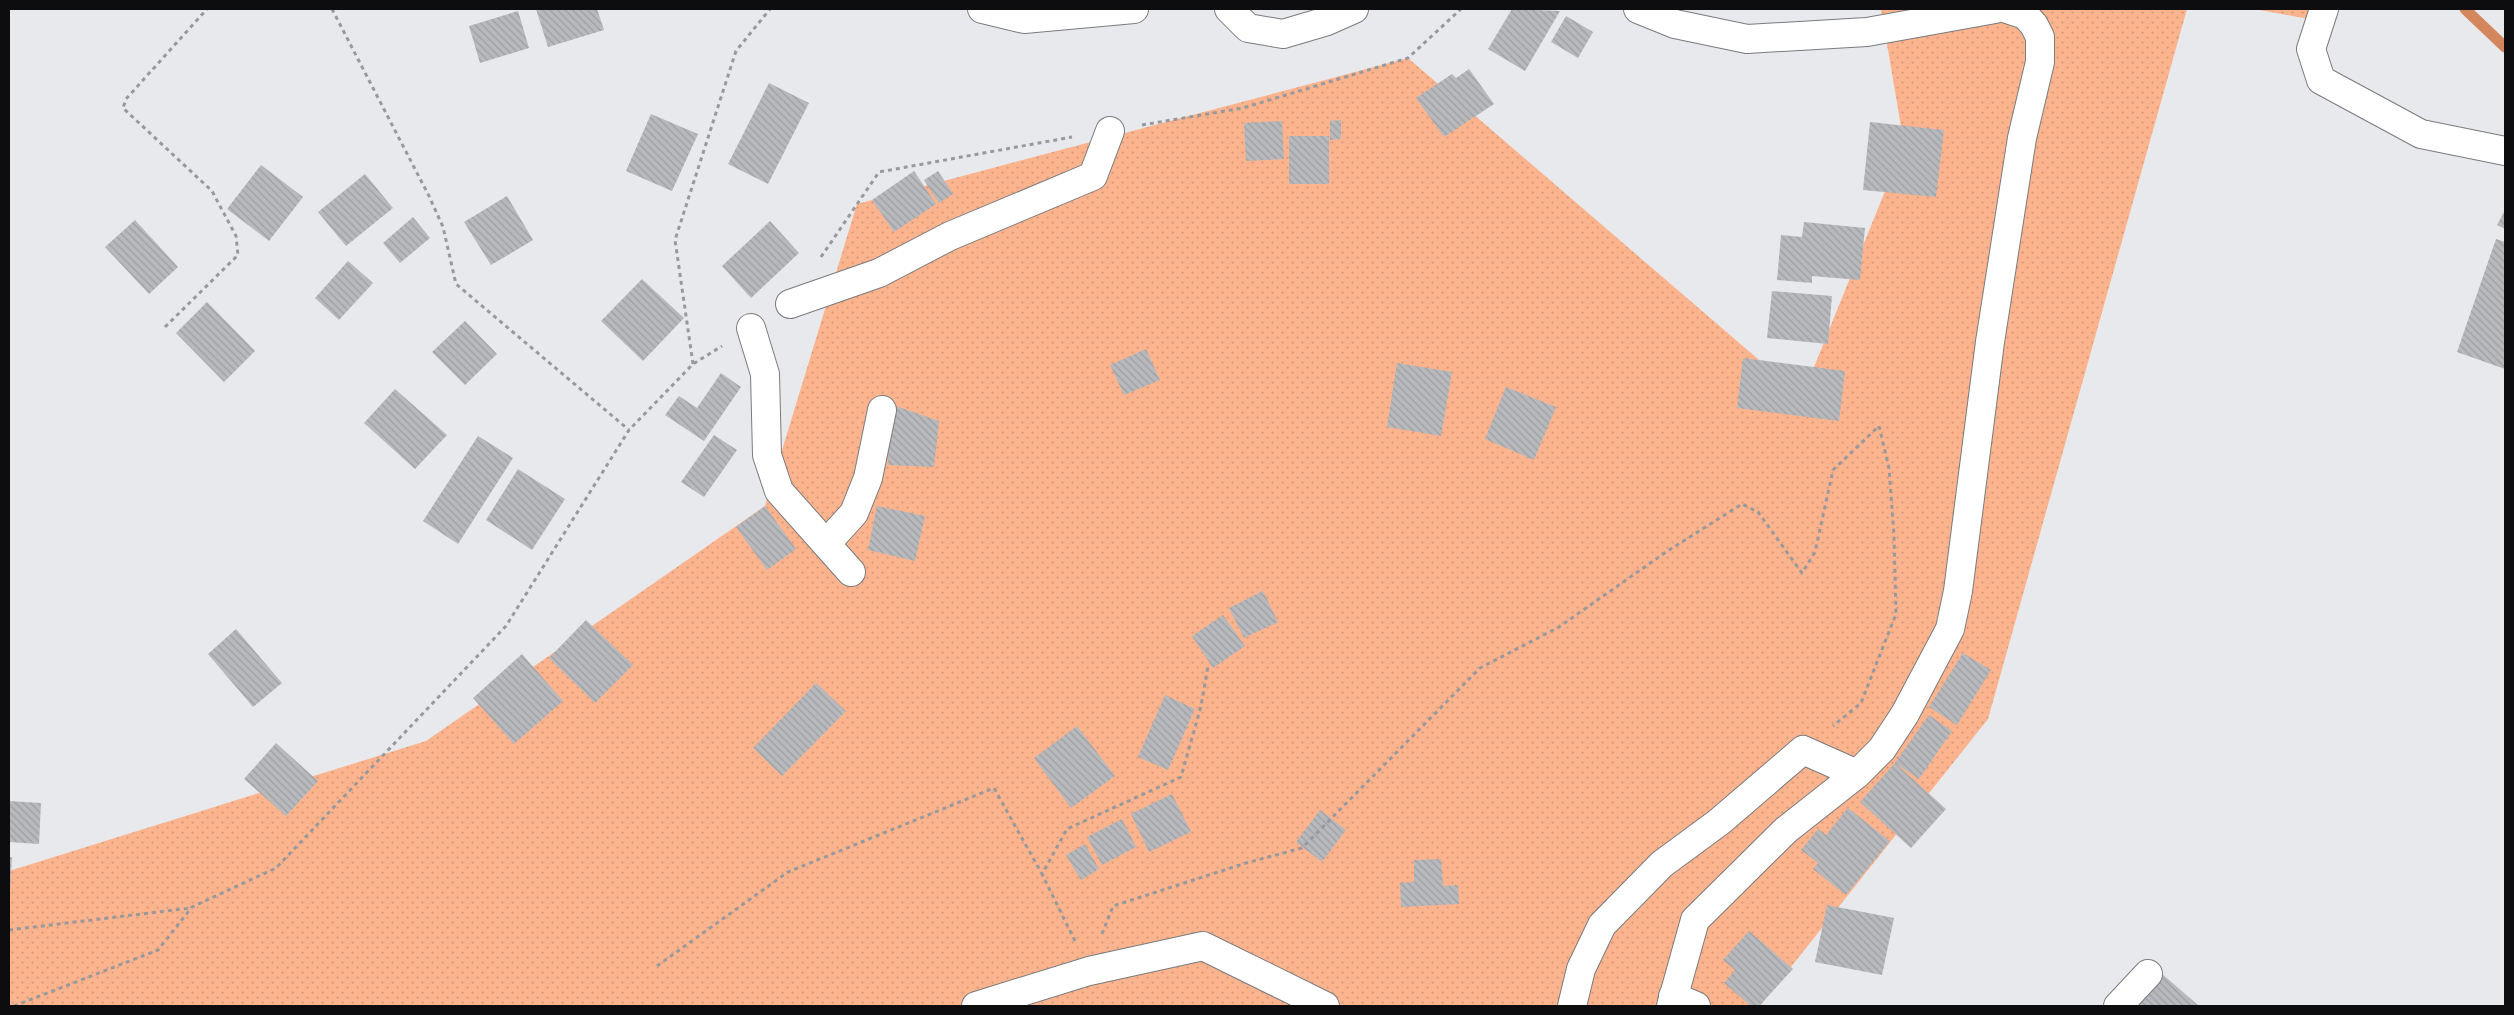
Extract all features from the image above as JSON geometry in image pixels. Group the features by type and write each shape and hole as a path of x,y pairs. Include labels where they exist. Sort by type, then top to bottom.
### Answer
{"street":[{"path":"982,9 1024,19 1134,9"},
{"path":"1229,9 1248,28 1283,34 1327,21 1354,9"},
{"path":"1638,9 1675,24 1747,39 1867,32 1995,9"},
{"path":"1680,1003 1695,920 1786,830 1857,774 1882,749 1905,714 1950,629 1958,591 1990,342 2022,138 2040,62 2040,37 2034,25 2025,15 2007,9"},
{"path":"2324,9 2311,49 2321,80 2421,134 2505,151"},
{"path":"790,304 879,273 950,236 1093,176 1110,130"},
{"path":"751,328 765,374 767,455 779,491 851,572"},
{"path":"826,544 854,513 868,478 882,410"},
{"path":"1572,1006 1581,969 1602,925 1662,864 1719,822 1803,750 1857,774"},
{"path":"976,1006 1089,971 1203,946 1325,1006"},
{"path":"2118,1006 2148,974"}],"path":[{"path":"165,327 238,255 236,236 212,191 123,108 126,99 207,9"},
{"path":"332,9 443,227 456,284 629,430"},
{"path":"693,364 675,240 736,51 770,9"},
{"path":"790,304 879,172 1243,108 1408,58 1461,9"},
{"path":"9,930 192,908 276,868 506,626 629,430 693,364 751,328"},
{"path":"1089,971 1112,906 1246,863 1302,848 1480,668 1559,627 1666,552 1742,504 1758,512 1802,573 1815,552 1833,470 1879,426 1889,468 1894,535 1896,614 1861,703 1803,750"},
{"path":"1042,874 1067,830 1182,778 1201,706 1208,666"},
{"path":"657,966 788,872 994,788 1042,874 1089,971"},
{"path":"14,1006 158,950 192,908"}],"shaded area":[{"path":"1881,9 2187,9 1988,719 1760,1006 9,1006 9,871 426,741 765,506 857,204 1408,58 1802,397 1904,144"},
{"path":"2254,9 2318,9 2320,21"}],"building":[{"path":"536,9 597,9 604,30 548,47"},
{"path":"1512,9 1560,11 1525,71 1488,49"},
{"path":"518,11 529,48 480,63 469,26"},
{"path":"1566,16 1593,32 1578,58 1551,42"},
{"path":"1469,69 1494,104 1444,137 1416,98 1452,74 1456,78"},
{"path":"769,83 809,103 768,184 728,164"},
{"path":"651,114 698,134 672,191 626,171"},
{"path":"1341,120 1341,139 1330,140 1330,121"},
{"path":"1282,121 1284,159 1246,161 1244,123"},
{"path":"1870,122 1944,130 1936,197 1863,190"},
{"path":"1289,136 1329,136 1329,184 1289,184"},
{"path":"261,165 303,197 269,241 227,209"},
{"path":"914,171 936,204 894,232 872,200"},
{"path":"938,171 953,194 939,203 924,180"},
{"path":"365,174 393,208 346,246 318,212"},
{"path":"507,196 533,240 491,265 464,222"},
{"path":"2505,210 2505,229 2497,225"},
{"path":"413,217 430,238 400,263 383,243"},
{"path":"135,220 178,267 149,294 105,247"},
{"path":"770,221 799,253 751,298 722,266"},
{"path":"1804,222 1865,228 1860,280 1812,276 1812,283 1777,280 1781,235 1802,237"},
{"path":"2496,239 2505,242 2505,369 2457,352"},
{"path":"348,261 373,283 339,320 315,298"},
{"path":"642,279 684,318 643,361 601,321"},
{"path":"1772,291 1832,296 1828,344 1767,338"},
{"path":"207,302 255,351 224,382 176,333"},
{"path":"465,321 497,354 465,385 432,352"},
{"path":"1146,349 1160,380 1124,395 1110,365"},
{"path":"1743,358 1845,371 1839,421 1737,408"},
{"path":"1397,363 1452,372 1441,436 1387,427"},
{"path":"721,373 741,387 704,441 665,415 679,396 697,408"},
{"path":"1506,387 1556,407 1534,460 1485,439"},
{"path":"395,389 447,435 415,469 364,423"},
{"path":"890,404 939,421 934,467 888,465"},
{"path":"714,435 737,450 704,497 681,482"},
{"path":"478,436 513,458 458,544 423,521"},
{"path":"518,469 565,499 532,550 486,520"},
{"path":"765,506 796,549 767,570 736,527"},
{"path":"877,506 925,516 915,561 868,550"},
{"path":"1263,591 1278,622 1244,638 1229,608"},
{"path":"1223,615 1245,646 1213,668 1192,636"},
{"path":"586,620 633,665 595,703 549,658"},
{"path":"236,629 282,683 253,707 208,654"},
{"path":"1963,653 1991,670 1957,725 1929,707"},
{"path":"522,654 563,701 514,744 473,698"},
{"path":"816,683 846,711 782,776 753,748"},
{"path":"1165,695 1195,709 1168,770 1138,757"},
{"path":"1929,715 1952,731 1919,779 1895,763"},
{"path":"1077,726 1115,776 1071,808 1034,758"},
{"path":"276,743 318,781 286,816 244,779"},
{"path":"1895,763 1946,809 1911,848 1860,802"},
{"path":"1172,794 1191,832 1149,852 1131,814"},
{"path":"9,801 41,803 39,844 9,842"},
{"path":"1848,808 1890,841 1846,895 1813,869 1818,863 1801,850 1818,829 1826,835"},
{"path":"1320,810 1346,830 1322,862 1296,842"},
{"path":"1122,819 1136,847 1102,865 1087,837"},
{"path":"1085,844 1099,869 1081,880 1066,855"},
{"path":"9,857 12,857 10,891 9,891"},
{"path":"1441,859 1443,886 1458,885 1459,904 1401,907 1400,883 1414,882 1414,860"},
{"path":"1827,905 1894,918 1882,975 1815,962"},
{"path":"1749,931 1793,969 1759,1006 1751,1006 1724,983 1735,970 1723,960"},
{"path":"2161,973 2199,1006 2132,1006"}],"waterway":[{"path":"2465,9 2505,47"}]}
